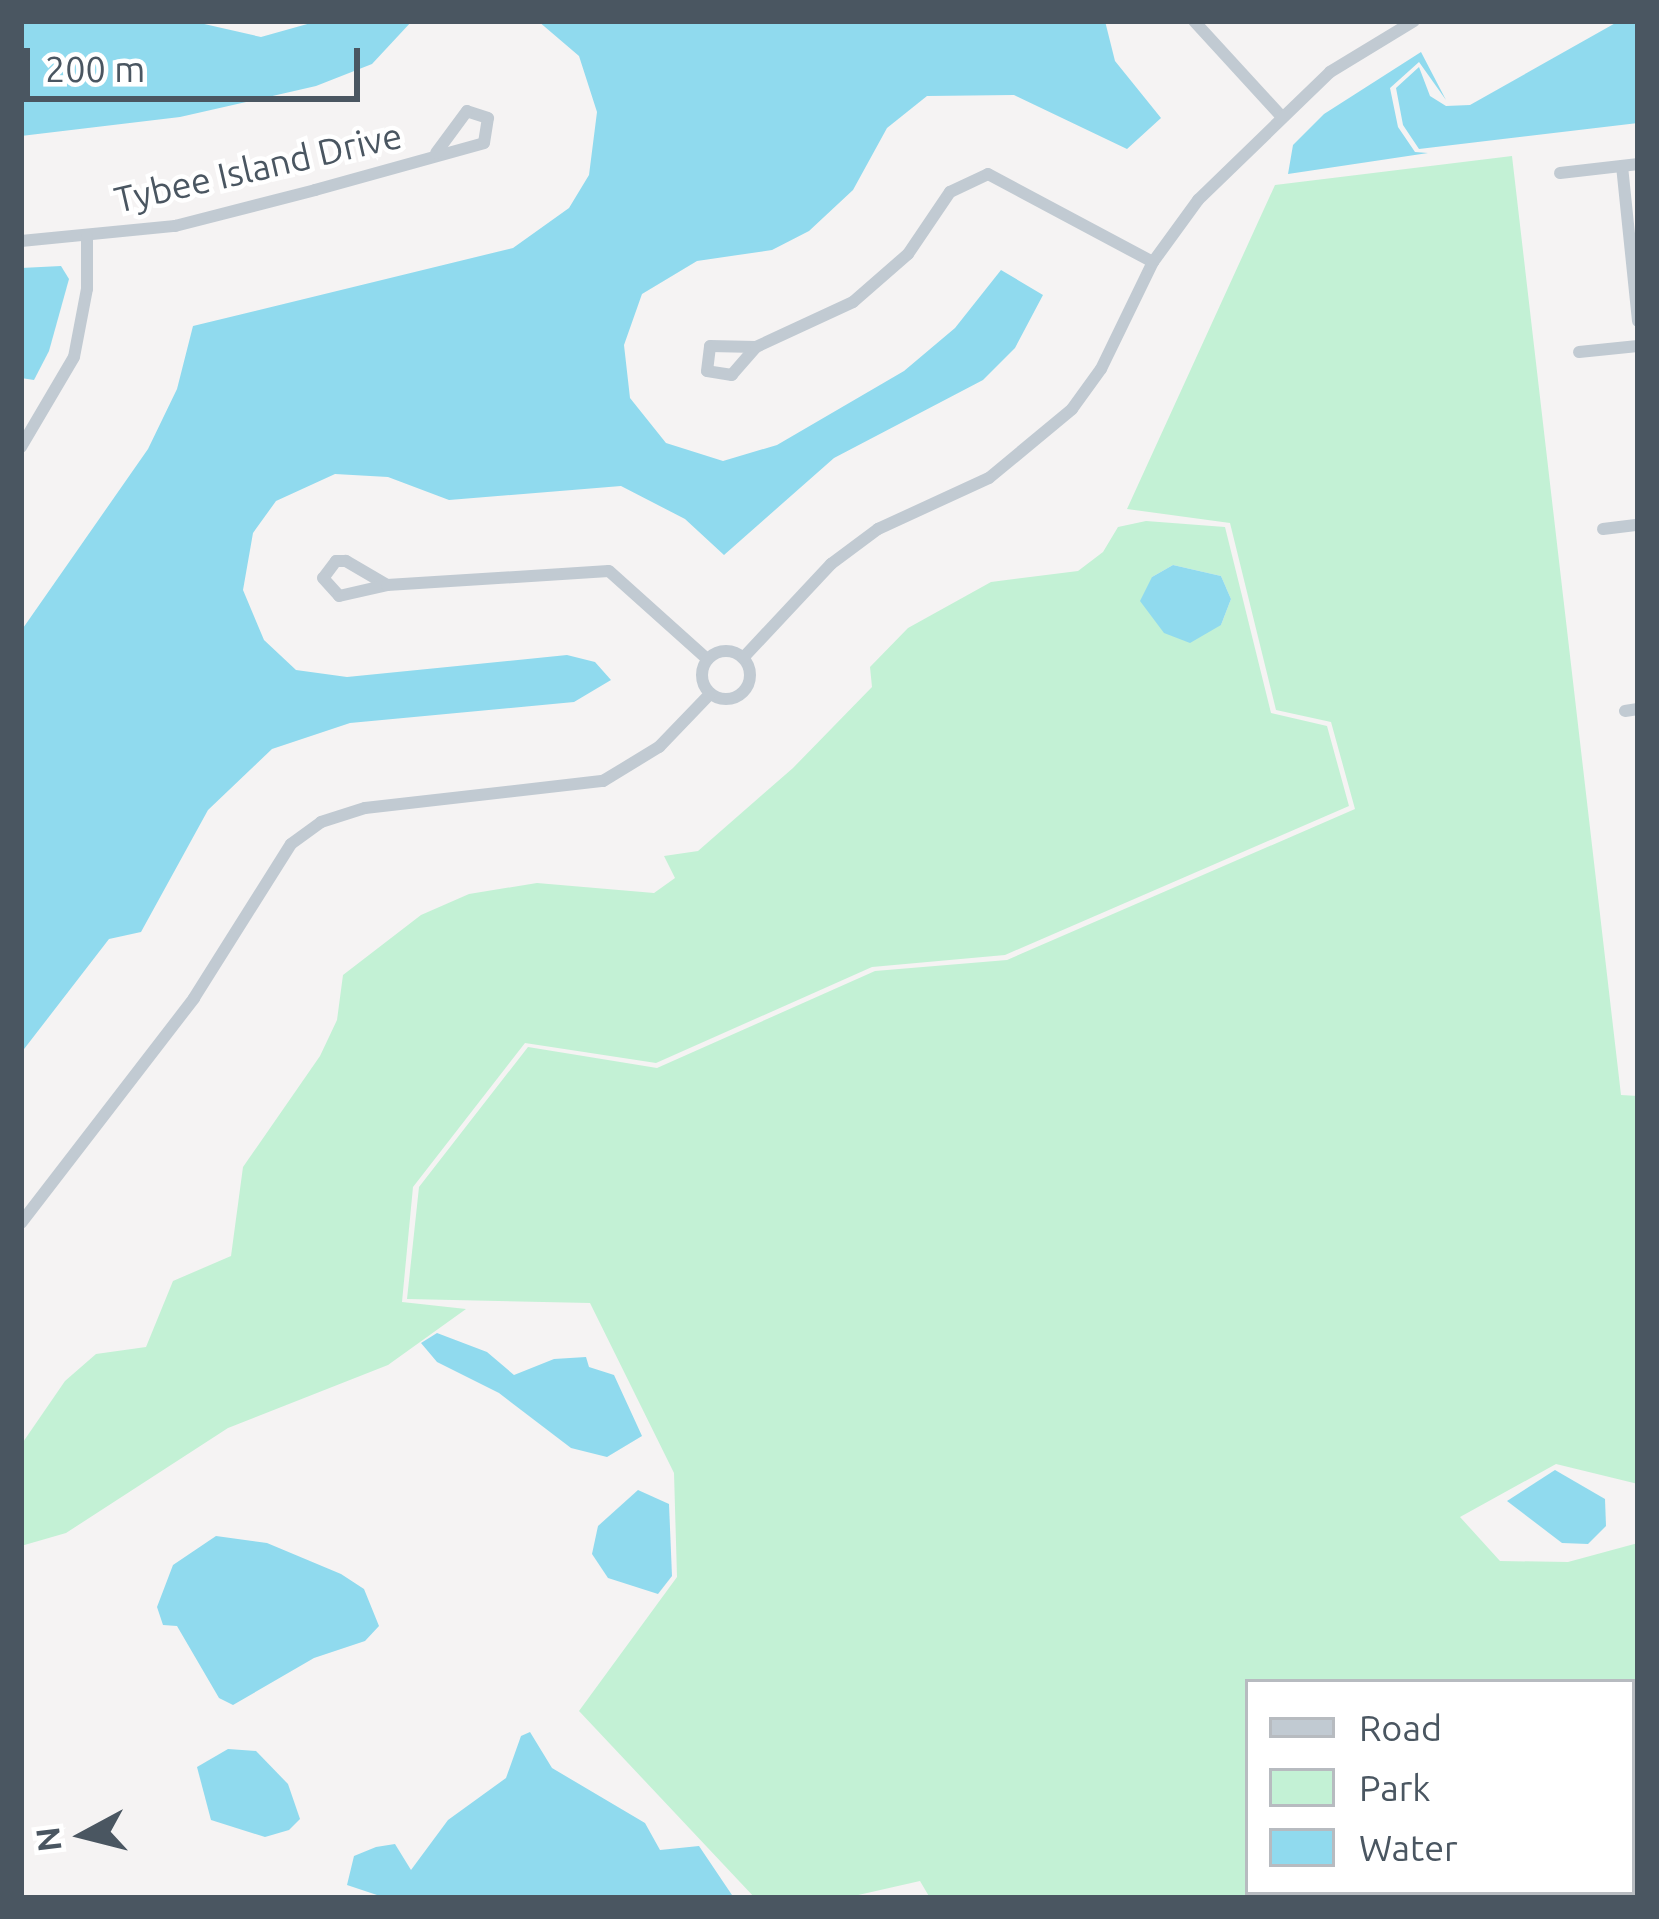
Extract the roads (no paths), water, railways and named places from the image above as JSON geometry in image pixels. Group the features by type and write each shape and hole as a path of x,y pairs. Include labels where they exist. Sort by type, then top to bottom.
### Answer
{"street":[{"path":"1194,21 1281,116"},
{"path":"743,658 831,564 878,529 988,478 1072,409 1101,369 1153,262 1198,200 1330,72 1414,21"},
{"name":"Tybee Island Drive","path":"21,242 175,226 484,143 488,118 466,111 436,153"},
{"path":"1560,173 1638,164"},
{"path":"1622,166 1638,321"},
{"path":"756,346 868,291 908,254 950,192 988,174 1153,262"},
{"path":"21,447 74,357 88,290 87,237"},
{"path":"1579,352 1638,346"},
{"path":"1603,529 1638,525"},
{"path":"387,585 346,560 323,578 339,596 387,585 608,572 707,659"},
{"path":"710,694 701,673 707,659 721,651 743,658"},
{"path":"21,1223 194,998 291,844 321,822 365,808 603,781 659,747 710,694 740,695 749,681 743,658"}],"water":[{"path":"21,21 191,21 261,37 318,21 412,21 372,64 316,86 180,117 21,136"},
{"path":"538,21 1105,21 1115,61 1161,118 1127,149 1014,95 927,96 887,128 853,190 809,231 772,250 697,261 642,294 624,345 630,398 666,443 723,461 777,445 904,371 955,328 1001,270 1043,295 1015,348 983,380 834,458 724,555 685,519 621,486 449,500 388,477 335,474 276,501 253,533 243,590 264,640 296,670 347,677 567,655 595,662 611,680 574,702 350,723 272,749 208,810 141,932 109,939 21,1053 21,631 148,449 177,389 193,326 513,248 569,208 589,175 597,112 579,56"},
{"path":"1619,21 1638,21 1638,123 1419,149 1403,125 1396,88 1419,67 1430,96 1446,106 1470,105"},
{"path":"1421,52 1446,100 1419,62 1390,88 1398,127 1415,152 1428,153 1288,174 1293,145 1324,114"},
{"path":"61,266 69,279 49,351 34,380 21,378 21,268"},
{"path":"1173,565 1221,576 1231,599 1221,625 1190,643 1164,633 1140,601 1152,577"},
{"path":"437,1333 487,1352 514,1375 554,1359 586,1357 589,1367 614,1375 642,1436 607,1457 571,1448 499,1393 437,1362 421,1343"},
{"path":"1555,1470 1605,1499 1606,1526 1588,1544 1562,1543 1507,1501"},
{"path":"638,1490 669,1504 672,1576 658,1594 608,1578 592,1554 598,1526"},
{"path":"216,1536 267,1543 341,1574 364,1589 379,1626 365,1641 314,1658 233,1705 219,1698 177,1626 163,1625 157,1607 173,1565"},
{"path":"530,1732 552,1768 645,1823 660,1850 699,1846 734,1898 386,1898 347,1885 354,1856 376,1847 395,1844 411,1870 448,1820 506,1778 521,1736"},
{"path":"228,1749 256,1751 288,1784 300,1819 289,1830 265,1837 211,1820 197,1767"}]}
